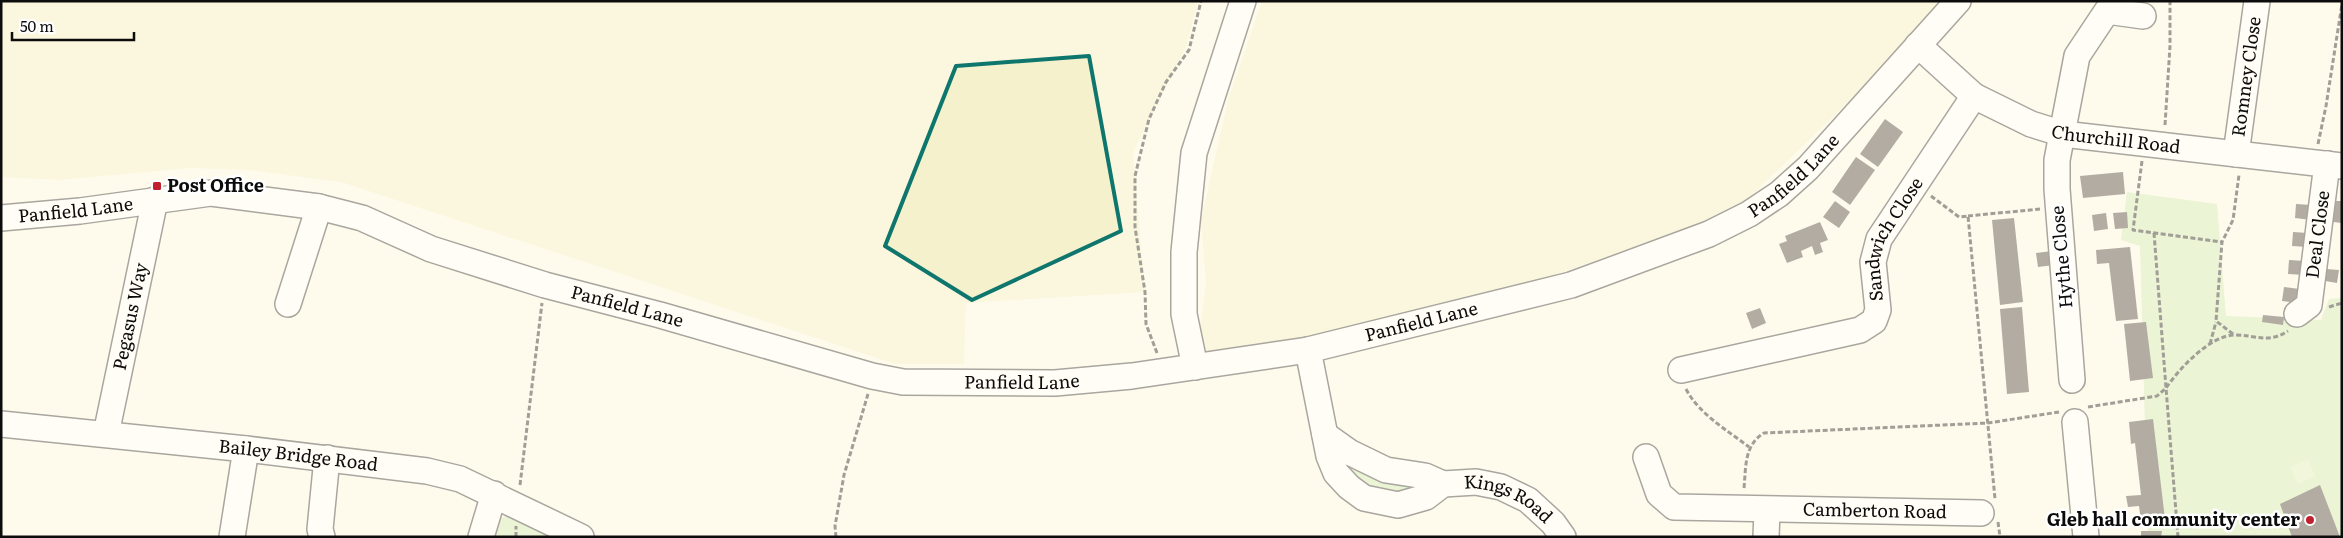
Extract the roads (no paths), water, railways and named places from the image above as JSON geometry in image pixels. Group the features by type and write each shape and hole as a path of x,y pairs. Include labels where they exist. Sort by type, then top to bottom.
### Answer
{"street":[{"path":"1195,367 1184,314 1184,252 1194,154 1243,1"},
{"name":"Panfield Lane","path":"1,218 80,211 211,193 319,207 362,218 431,249 545,285 660,315 872,376 903,382 1055,383 1195,367 1308,350 1571,285 1709,234 1749,214 1779,194 1808,168 1958,1"},
{"name":"Romney Close","path":"2239,154 2257,1"},
{"name":"Hythe Close","path":"2072,380 2057,207 2057,160 2077,56 2107,11 2143,16"},
{"name":"Churchill Road","path":"1918,45 1974,96 2031,124 2063,134 2328,164"},
{"name":"Sandwich Close","path":"1681,370 1860,330 1874,321 1878,310 1874,262 1876,248 1889,223 1974,96"},
{"name":"Deal Close","path":"2307,310 2328,164"},
{"name":"Pegasus Way","path":"106,434 155,200"},
{"path":"288,304 319,207"},
{"name":"Kings Road","path":"1308,350 1329,456 1336,473 1349,487 1364,498 1398,504 1426,497 1443,484"},
{"path":"2075,413 2086,537"},
{"name":"Bailey Bridge Road","path":"1,424 246,449 427,471 460,479 581,537"},
{"name":"Kings Road","path":"1325,435 1350,452 1386,470 1425,476 1443,484 1476,482 1501,487 1528,500 1553,523 1563,537"},
{"path":"232,537 246,449"},
{"name":"Camberton Road","path":"1646,457 1660,494 1674,507 1992,513"},
{"path":"322,537 320,529 327,458"},
{"path":"482,537 494,494"},
{"path":"1766,537 1767,510"}],"place":[{"name":"Post Office","path":"157,186"},
{"name":"Gleb hall community center","path":"2310,520"}]}
